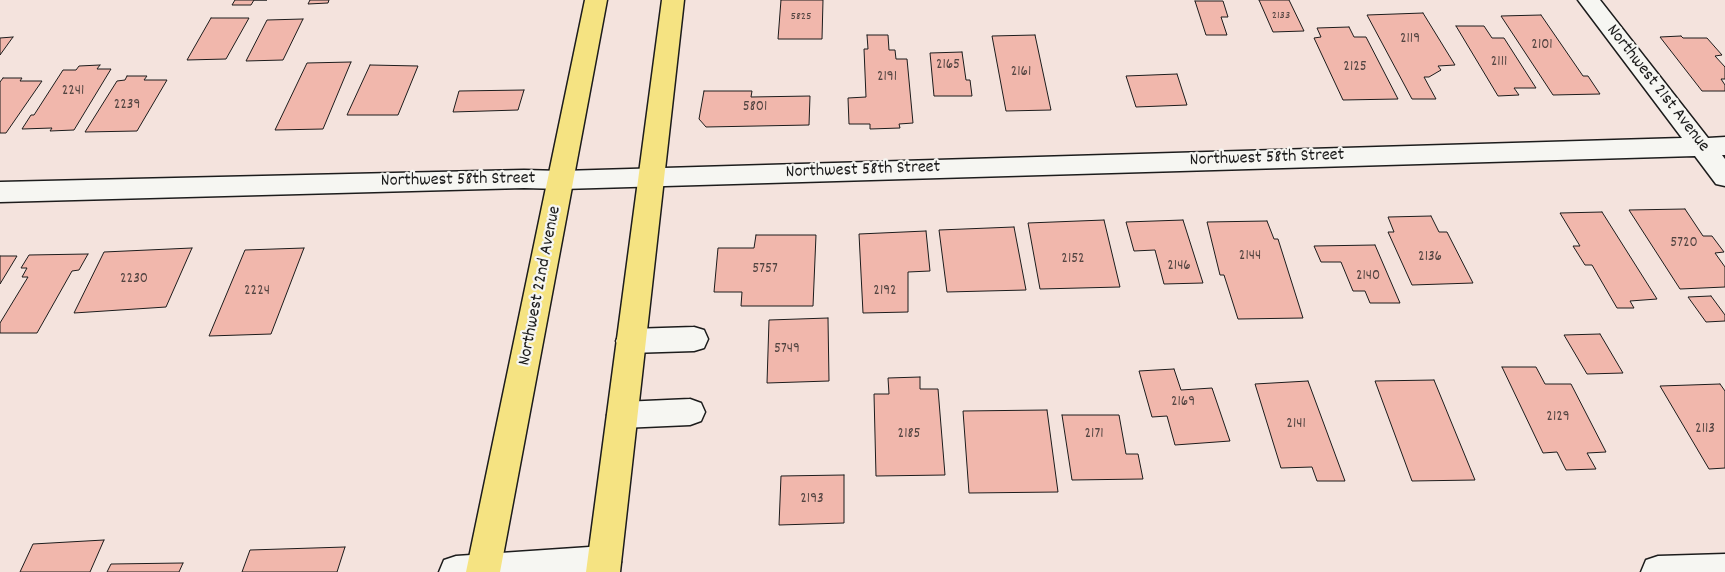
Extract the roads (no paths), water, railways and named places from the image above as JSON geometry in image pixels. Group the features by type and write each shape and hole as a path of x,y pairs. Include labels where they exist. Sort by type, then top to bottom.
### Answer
{"main road":[{"name":"Northwest 22nd Avenue","path":"474,571 562,180 596,0"},
{"path":"604,567 673,0"}],"street":[{"name":"Northwest 21st Avenue","path":"1589,0 1713,146 1725,177"},
{"name":"Northwest 58th Street","path":"0,192 524,179 562,180 1713,146"},
{"path":"630,341 694,339"},
{"path":"622,414 690,412"},
{"path":"474,571 604,567"},
{"path":"1658,572 1725,570"}]}
